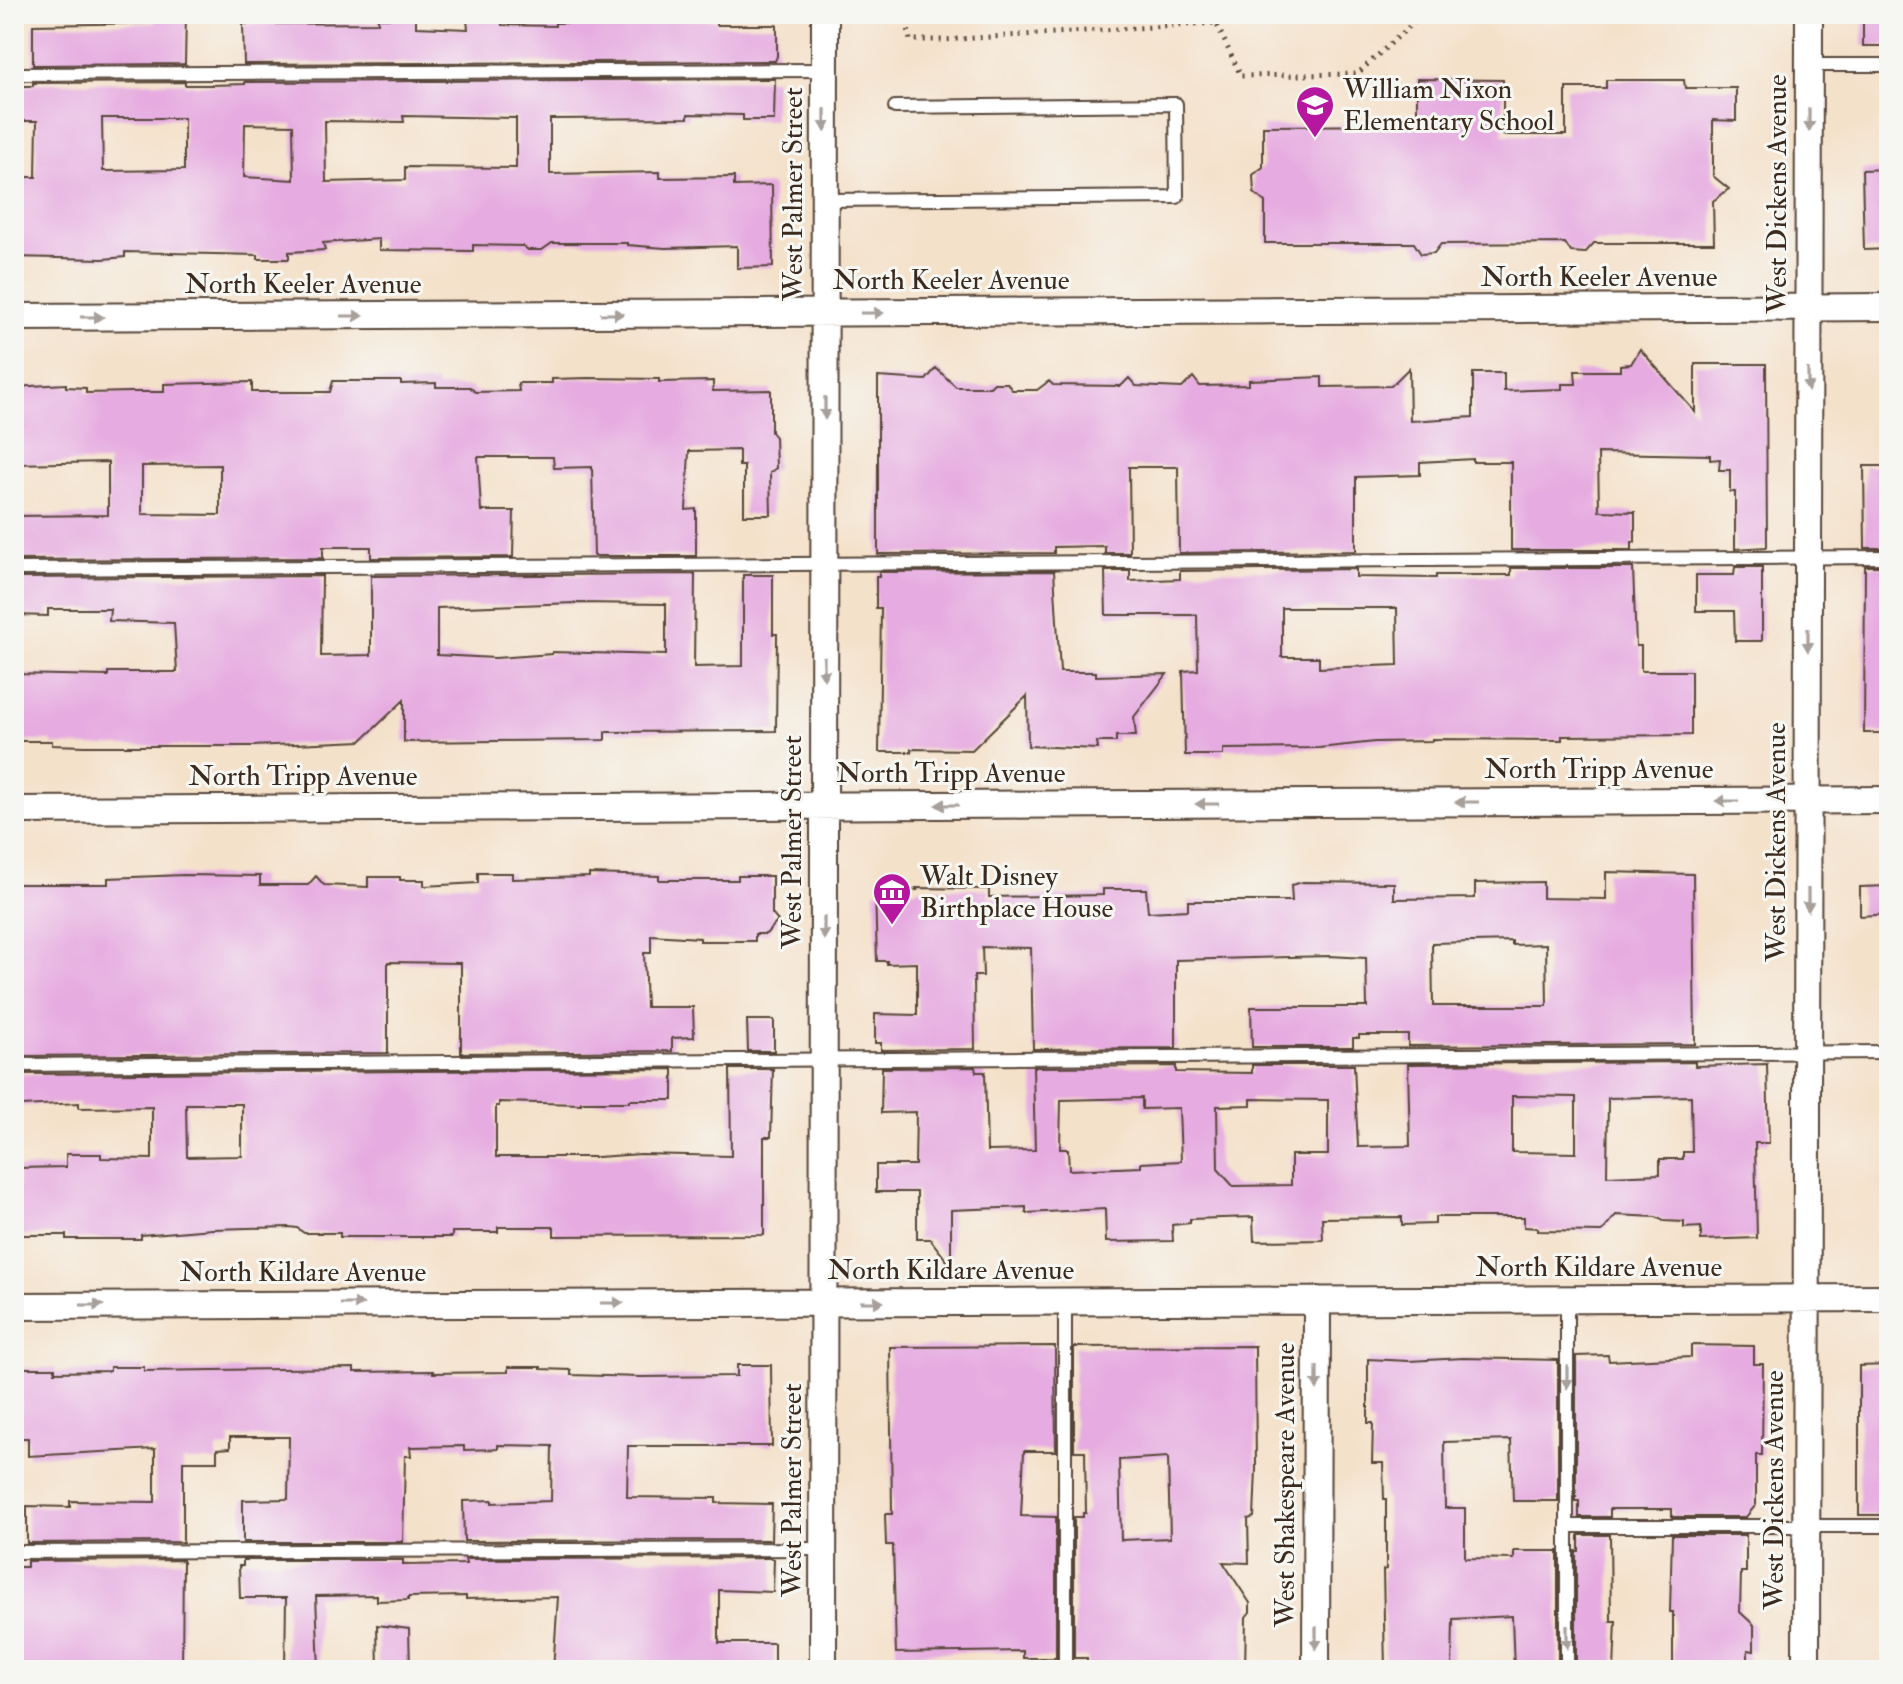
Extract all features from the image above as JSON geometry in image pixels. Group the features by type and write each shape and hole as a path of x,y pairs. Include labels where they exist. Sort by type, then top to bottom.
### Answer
{"street":[{"name":"West Palmer Street","path":"823,1670 825,14"},
{"name":"West Dickens Avenue","path":"1806,1670 1809,14"},
{"name":"North Keeler Avenue","path":"14,317 1889,307"},
{"name":"North Tripp Avenue","path":"14,810 1889,800"},
{"name":"North Kildare Avenue","path":"14,1306 1889,1298"},
{"name":"West Shakespeare Avenue","path":"1316,1670 1317,1300"}],"lane":[{"path":"1809,65 1889,65"},
{"path":"14,74 825,70"},
{"path":"825,200 1177,197 1176,104 895,107"},
{"path":"14,569 1889,557"},
{"path":"14,1065 1889,1052"},
{"path":"1567,1299 1567,1670"},
{"path":"1065,1301 1065,1670"},
{"path":"1567,1526 1889,1526"},
{"path":"14,1552 823,1549"}],"path":[{"path":"906,14 910,40 1216,23 1241,76 1357,74 1420,14"}],"building":[{"path":"155,14 186,14 185,64 33,65 33,25 155,23"},
{"path":"1863,14 1889,14 1889,46 1863,46"},
{"path":"378,18 416,18 416,27 468,29 467,20 501,19 502,25 717,20 717,25 777,25 777,56 775,61 244,64 243,24 378,23"},
{"path":"775,79 774,120 743,120 743,115 688,114 688,118 550,119 550,174 660,172 660,178 734,177 734,186 772,185 773,267 737,268 737,246 665,248 627,243 552,243 542,250 528,250 523,246 473,245 473,251 379,250 379,239 323,243 325,250 289,252 289,259 258,259 258,255 125,252 125,257 103,259 14,257 14,177 36,177 37,121 14,121 14,86 33,86 33,83 185,82 185,85 211,85 245,82","holes":["403,116 516,118 516,168 405,167 405,180 326,182 325,121 404,122","102,118 184,118 184,170 103,171","245,124 293,125 294,180 244,177"]},
{"name":"William Nixon Elementary School","path":"1417,79 1503,80 1503,135 1566,135 1566,88 1606,88 1606,80 1684,80 1685,88 1736,88 1736,121 1713,120 1713,176 1729,189 1713,201 1714,243 1594,243 1585,253 1571,252 1565,243 1441,244 1434,253 1421,254 1414,243 1265,243 1265,202 1254,193 1253,175 1263,167 1263,126 1417,125"},
{"path":"1889,169 1889,249 1864,250 1862,170"},
{"path":"1640,349 1695,412 1695,364 1766,364 1767,547 1735,549 1735,492 1730,492 1730,470 1719,470 1720,459 1710,460 1710,455 1598,453 1599,511 1635,512 1632,550 1511,550 1511,462 1473,462 1473,459 1420,462 1420,475 1356,477 1356,551 1179,553 1178,467 1129,467 1130,553 1105,553 1105,546 1054,547 1054,553 878,554 878,377 926,380 936,368 956,387 990,387 994,383 1007,383 1012,390 1037,390 1049,381 1053,385 1121,386 1129,378 1136,386 1182,388 1193,377 1200,386 1249,385 1249,380 1322,377 1322,387 1391,386 1409,368 1410,421 1473,417 1473,373 1504,373 1504,391 1562,389 1562,384 1576,384 1575,371 1620,371 1620,365 1631,364"},
{"path":"552,379 713,381 713,391 771,390 771,432 775,437 776,468 770,473 771,515 744,515 744,466 739,466 739,450 689,451 686,510 696,509 696,556 594,556 592,467 554,468 553,457 478,457 481,511 514,511 513,557 371,558 371,547 323,547 323,558 14,560 14,516 108,515 108,462 14,464 14,387 66,384 66,387 86,388 86,393 164,392 164,384 252,382 252,392 330,392 333,381 401,381 401,384 436,383 436,387 470,387 475,392 519,391 518,383 552,383","holes":["220,465 220,515 142,514 142,466"]},
{"path":"1864,466 1889,466 1889,548 1865,548"},
{"path":"1865,566 1889,566 1889,733 1864,733"},
{"path":"1735,567 1762,567 1762,641 1735,641 1734,611 1696,611 1696,575 1734,575"},
{"path":"1511,568 1633,568 1636,646 1641,646 1641,671 1691,671 1691,735 1562,736 1562,740 1432,739 1319,748 1223,749 1223,755 1185,755 1183,671 1198,670 1197,615 1106,615 1105,571 1130,571 1130,581 1180,579 1180,571 1356,569 1356,577 1511,575","holes":["1282,608 1397,608 1398,665 1319,668 1319,657 1282,657"]},
{"path":"1054,571 1060,672 1096,672 1096,676 1167,674 1134,717 1136,736 1116,736 1116,742 1097,742 1098,749 1028,746 1027,696 972,750 879,752 881,608 876,608 876,577 879,577 879,572"},
{"path":"695,574 694,667 743,666 743,575 773,575 773,634 777,634 776,731 605,732 605,740 404,742 404,700 361,741 252,746 85,746 52,745 52,741 14,741 14,674 108,676 108,672 177,672 174,623 109,621 110,609 48,609 48,616 14,615 14,578 322,576 321,656 371,655 371,576","holes":["575,603 666,604 666,655 552,652 495,658 437,655 437,608"]},
{"path":"1606,872 1693,874 1695,1044 1408,1046 1408,1035 1359,1035 1359,1038 1353,1038 1353,1047 1252,1047 1251,1007 1367,1007 1366,958 1329,956 1176,960 1176,1048 1033,1049 1031,948 982,947 983,976 974,976 975,1049 881,1050 881,1043 875,1043 875,1014 917,1015 917,963 887,964 887,961 877,961 875,891 989,889 989,897 1103,895 1103,889 1146,889 1148,912 1188,910 1188,901 1292,901 1291,885 1303,882 1394,883 1394,899 1475,898 1475,883 1543,882 1543,898 1606,899","holes":["1512,941 1512,945 1546,944 1547,1006 1433,1006 1432,943"]},
{"path":"478,873 512,873 512,879 589,877 589,874 659,876 659,880 738,880 738,876 772,876 772,914 778,921 766,934 755,934 755,941 700,941 700,938 651,935 651,953 644,953 646,1007 693,1007 694,1037 672,1038 672,1051 461,1053 461,963 388,962 388,1053 20,1056 19,1043 14,1043 14,884 108,884 108,878 184,875 260,876 260,885 308,885 316,876 324,885 368,887 368,877 400,877 400,880 424,880 424,886 478,883"},
{"path":"1889,886 1889,914 1860,916 1860,887"},
{"path":"747,1020 774,1020 774,1051 748,1051"},
{"path":"1408,1064 1767,1064 1769,1143 1755,1143 1757,1238 1701,1240 1701,1227 1684,1228 1684,1222 1616,1215 1602,1232 1538,1231 1538,1228 1524,1227 1524,1217 1435,1217 1435,1224 1402,1225 1402,1217 1322,1218 1323,1240 1254,1241 1253,1217 1190,1219 1190,1223 1172,1225 1173,1241 1106,1242 1105,1209 1026,1213 1026,1207 951,1210 951,1266 930,1239 917,1239 917,1192 876,1192 876,1165 915,1165 916,1112 881,1113 882,1068 975,1067 976,1072 985,1072 987,1151 1035,1150 1033,1067 1176,1066 1176,1072 1252,1073 1252,1065 1354,1065 1358,1147 1410,1146","holes":["1512,1096 1576,1097 1576,1153 1512,1152","1691,1096 1692,1152 1683,1152 1683,1159 1660,1159 1660,1174 1607,1176 1608,1098","1142,1098 1142,1109 1179,1108 1181,1161 1141,1163 1141,1167 1069,1170 1068,1149 1060,1149 1061,1100","1251,1099 1328,1100 1328,1155 1291,1155 1291,1185 1233,1186 1218,1169 1217,1106 1251,1105"]},
{"path":"673,1069 673,1100 581,1104 499,1102 496,1106 496,1157 597,1157 641,1154 731,1156 730,1069 773,1069 771,1137 764,1137 764,1235 554,1236 554,1227 498,1227 498,1232 452,1232 452,1237 340,1237 340,1233 304,1233 289,1227 212,1229 141,1235 141,1239 66,1239 66,1235 19,1235 18,1168 66,1167 66,1154 152,1159 152,1107 79,1108 79,1103 22,1106 20,1074","holes":["186,1104 242,1104 242,1156 187,1157"]},
{"path":"1691,1345 1754,1346 1754,1364 1763,1364 1762,1455 1756,1455 1756,1505 1746,1517 1672,1517 1672,1509 1610,1509 1610,1517 1579,1517 1579,1501 1576,1501 1576,1356 1608,1355 1609,1361 1691,1357"},
{"path":"1055,1346 1056,1451 1024,1451 1021,1516 1056,1517 1056,1658 1023,1658 1023,1651 896,1653 893,1545 886,1545 885,1514 892,1514 890,1347"},
{"path":"1255,1346 1256,1469 1254,1517 1248,1519 1249,1563 1223,1562 1250,1603 1250,1612 1246,1617 1245,1670 1087,1670 1087,1658 1074,1658 1074,1517 1083,1517 1086,1513 1085,1451 1074,1451 1074,1347","holes":["1168,1457 1170,1538 1121,1540 1119,1460"]},
{"path":"1463,1358 1558,1360 1558,1501 1513,1501 1511,1440 1444,1442 1445,1508 1465,1508 1465,1558 1514,1559 1514,1551 1558,1551 1558,1670 1514,1670 1512,1616 1453,1619 1452,1670 1385,1670 1383,1570 1386,1569 1386,1499 1383,1463 1372,1463 1373,1423 1368,1423 1368,1359 1409,1361"},
{"path":"737,1365 771,1365 772,1446 628,1446 627,1497 716,1498 716,1503 772,1504 771,1540 464,1541 463,1501 551,1501 552,1446 498,1445 498,1449 464,1450 464,1446 410,1447 411,1456 405,1456 403,1542 243,1542 243,1500 288,1499 289,1437 230,1437 230,1448 217,1449 217,1461 183,1461 183,1542 27,1543 27,1506 70,1507 70,1501 155,1502 155,1449 28,1456 28,1438 21,1438 20,1368 55,1368 55,1372 110,1371 110,1367 144,1367 144,1371 354,1368 354,1372 433,1373 508,1372 508,1367 541,1367 571,1370 571,1375 641,1377 737,1376"},
{"path":"1889,1365 1889,1515 1859,1515 1859,1366"},
{"path":"1579,1535 1610,1535 1611,1621 1616,1621 1614,1670 1576,1670 1576,1551 1579,1551"},
{"path":"1672,1535 1746,1535 1746,1572 1741,1572 1740,1612 1754,1625 1754,1651 1748,1650 1748,1670 1673,1670 1673,1612 1670,1612"},
{"path":"465,1559 774,1559 773,1592 719,1590 719,1643 774,1643 774,1670 553,1670 558,1597 408,1597 408,1600 377,1601 377,1595 316,1596 319,1670 285,1670 286,1598 240,1598 239,1566 243,1566 243,1560 403,1560 403,1565 466,1564"},
{"path":"183,1560 182,1670 14,1670 15,1567 27,1567 27,1561"},
{"path":"377,1625 409,1629 410,1670 378,1670"}],"place":[{"name":"William Nixon Elementary School","path":"1315,139"},
{"name":"Walt Disney Birthplace House","path":"892,926"}]}
